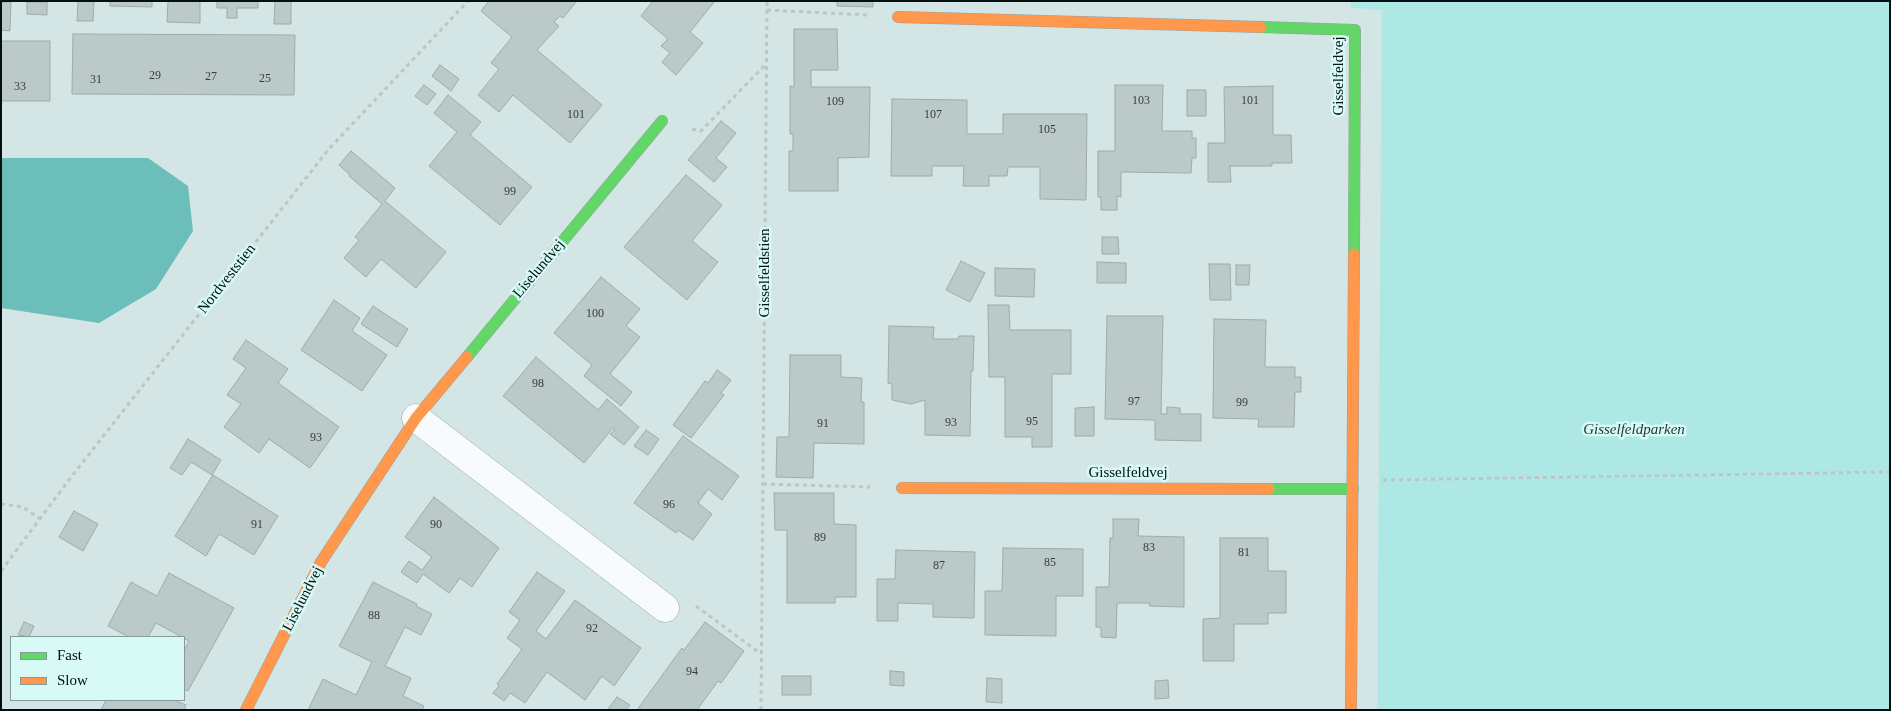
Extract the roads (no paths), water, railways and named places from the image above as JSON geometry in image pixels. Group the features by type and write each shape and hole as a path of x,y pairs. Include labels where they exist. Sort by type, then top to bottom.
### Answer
{"street":[{"name":"Gisselfeldvej","path":"898,17 1355,30 1351,710"},
{"name":"Liselundvej","path":"246,710 321,562 416,418 662,121"},
{"path":"416,418 665,608"},
{"name":"Gisselfeldvej","path":"902,488 1352,485"}],"park label":[{"name":"Gisselfeldparken","path":"1634,430"}]}
